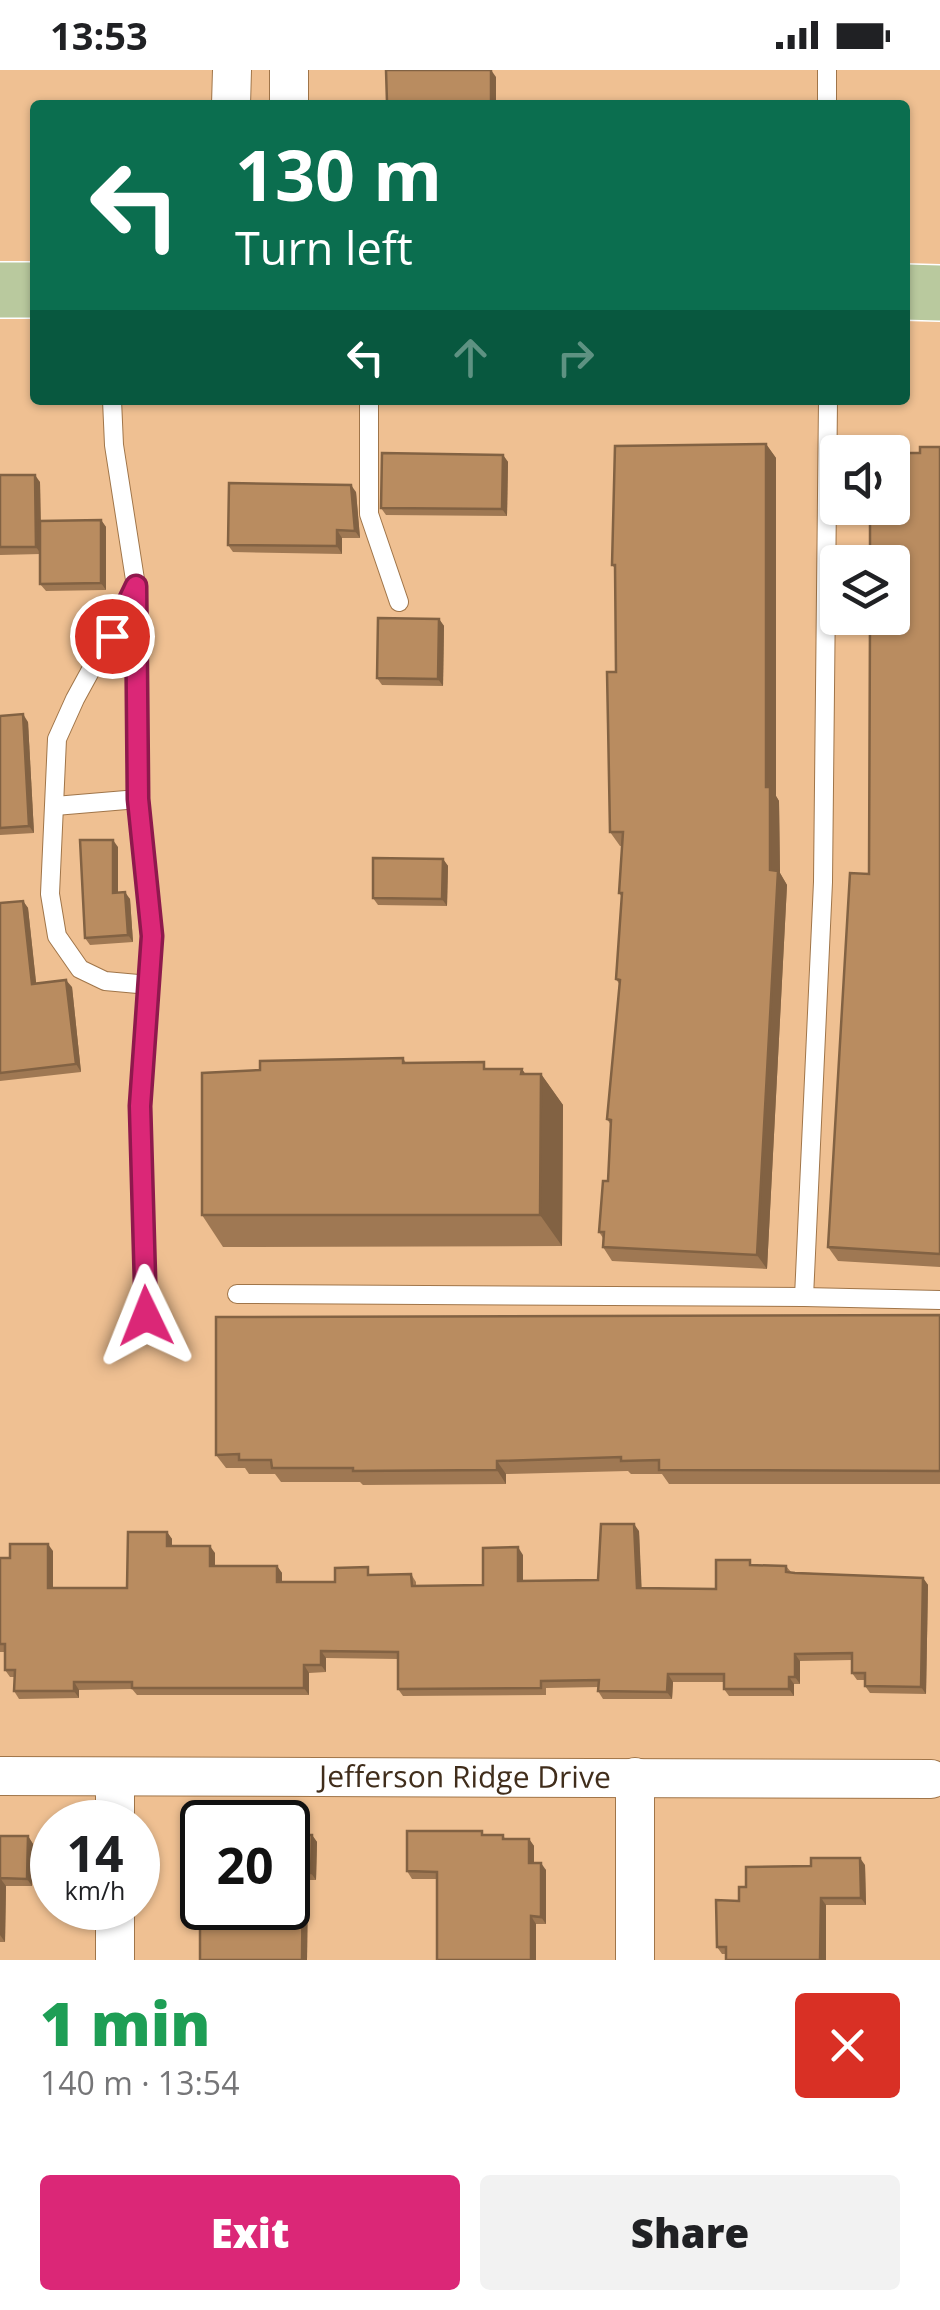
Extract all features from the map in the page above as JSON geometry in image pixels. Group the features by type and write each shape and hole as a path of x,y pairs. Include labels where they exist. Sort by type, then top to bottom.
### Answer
{"main road":[{"path":"0,290 30,290"},
{"path":"910,292 940,293"}],"street":[{"path":"231,100 232,70"},
{"path":"289,70 289,100"},
{"name":"Jefferson Ridge Drive","path":"0,1776 931,1780"},
{"path":"115,1777 115,1800"},
{"path":"634,1777 635,1960"},
{"path":"115,1930 115,1960"}],"lane":[{"path":"826,100 827,70"},
{"path":"112,405 114,445 136,586 138,799 152,936 140,1106 146,1316"},
{"path":"369,405 369,514 399,602"},
{"path":"804,1296 823,882 828,405"},
{"path":"136,586 57,739 50,894 58,936 80,969 105,981 149,984"},
{"path":"54,806 138,799"},
{"path":"237,1294 940,1300"}],"building":[{"path":"386,70 491,70 491,100 387,100"},
{"path":"766,444 766,787 770,787 770,870 778,871 757,1255 603,1247 604,1232 599,1232 603,1181 608,1181 611,1120 607,1119 620,980 616,979 623,832 610,832 607,672 616,672 612,565 615,446"},
{"path":"920,447 940,447 940,1254 828,1247 850,873 869,874 870,635 910,635 910,545 870,545 870,525 910,525 910,453 920,453"},
{"path":"382,453 503,455 502,509 381,508"},
{"path":"0,475 35,475 36,547 0,547"},
{"path":"229,483 351,485 355,531 337,530 337,546 228,545"},
{"path":"101,520 101,583 40,584 40,521"},
{"path":"378,618 439,619 438,679 377,678"},
{"path":"23,714 29,826 0,828 0,716"},
{"path":"80,840 113,840 113,893 125,892 128,935 85,938"},
{"path":"373,858 443,859 442,899 373,898"},
{"path":"23,901 32,984 66,980 76,1064 0,1073 0,903"},
{"path":"403,1058 403,1063 484,1062 484,1069 522,1069 521,1074 541,1074 540,1215 202,1215 202,1073 260,1070 260,1061"},
{"path":"940,1315 940,1471 659,1470 659,1460 621,1461 621,1457 497,1461 497,1470 353,1471 272,1468 271,1460 239,1460 239,1454 216,1455 216,1317"},
{"path":"601,1524 634,1524 637,1588 716,1589 716,1560 750,1560 750,1565 786,1566 786,1572 795,1573 923,1578 921,1687 865,1686 865,1673 852,1673 852,1653 795,1654 795,1677 789,1677 789,1689 724,1689 724,1674 668,1674 667,1692 598,1691 599,1680 541,1681 541,1688 398,1689 398,1652 321,1651 321,1665 304,1665 304,1688 132,1688 132,1682 74,1682 74,1691 14,1691 15,1670 5,1670 5,1644 0,1644 0,1558 10,1558 10,1544 48,1544 48,1588 127,1588 128,1532 167,1532 167,1546 210,1546 210,1566 277,1566 277,1582 335,1582 335,1568 368,1567 368,1575 411,1574 412,1586 483,1585 483,1548 518,1547 518,1581 598,1580"},
{"path":"407,1831 482,1831 482,1835 503,1835 503,1839 529,1839 529,1863 541,1863 541,1917 531,1916 531,1960 437,1960 437,1872 407,1871"},
{"path":"0,1836 28,1836 27,1879 0,1878"},
{"path":"811,1858 860,1858 861,1898 821,1898 820,1960 726,1960 726,1947 717,1947 716,1900 739,1901 739,1887 746,1887 746,1867 811,1866"},
{"path":"200,1930 302,1930 302,1960 200,1960"}],"route":[{"path":"112,636 136,586 138,799 152,936 140,1106 146,1316"}]}
